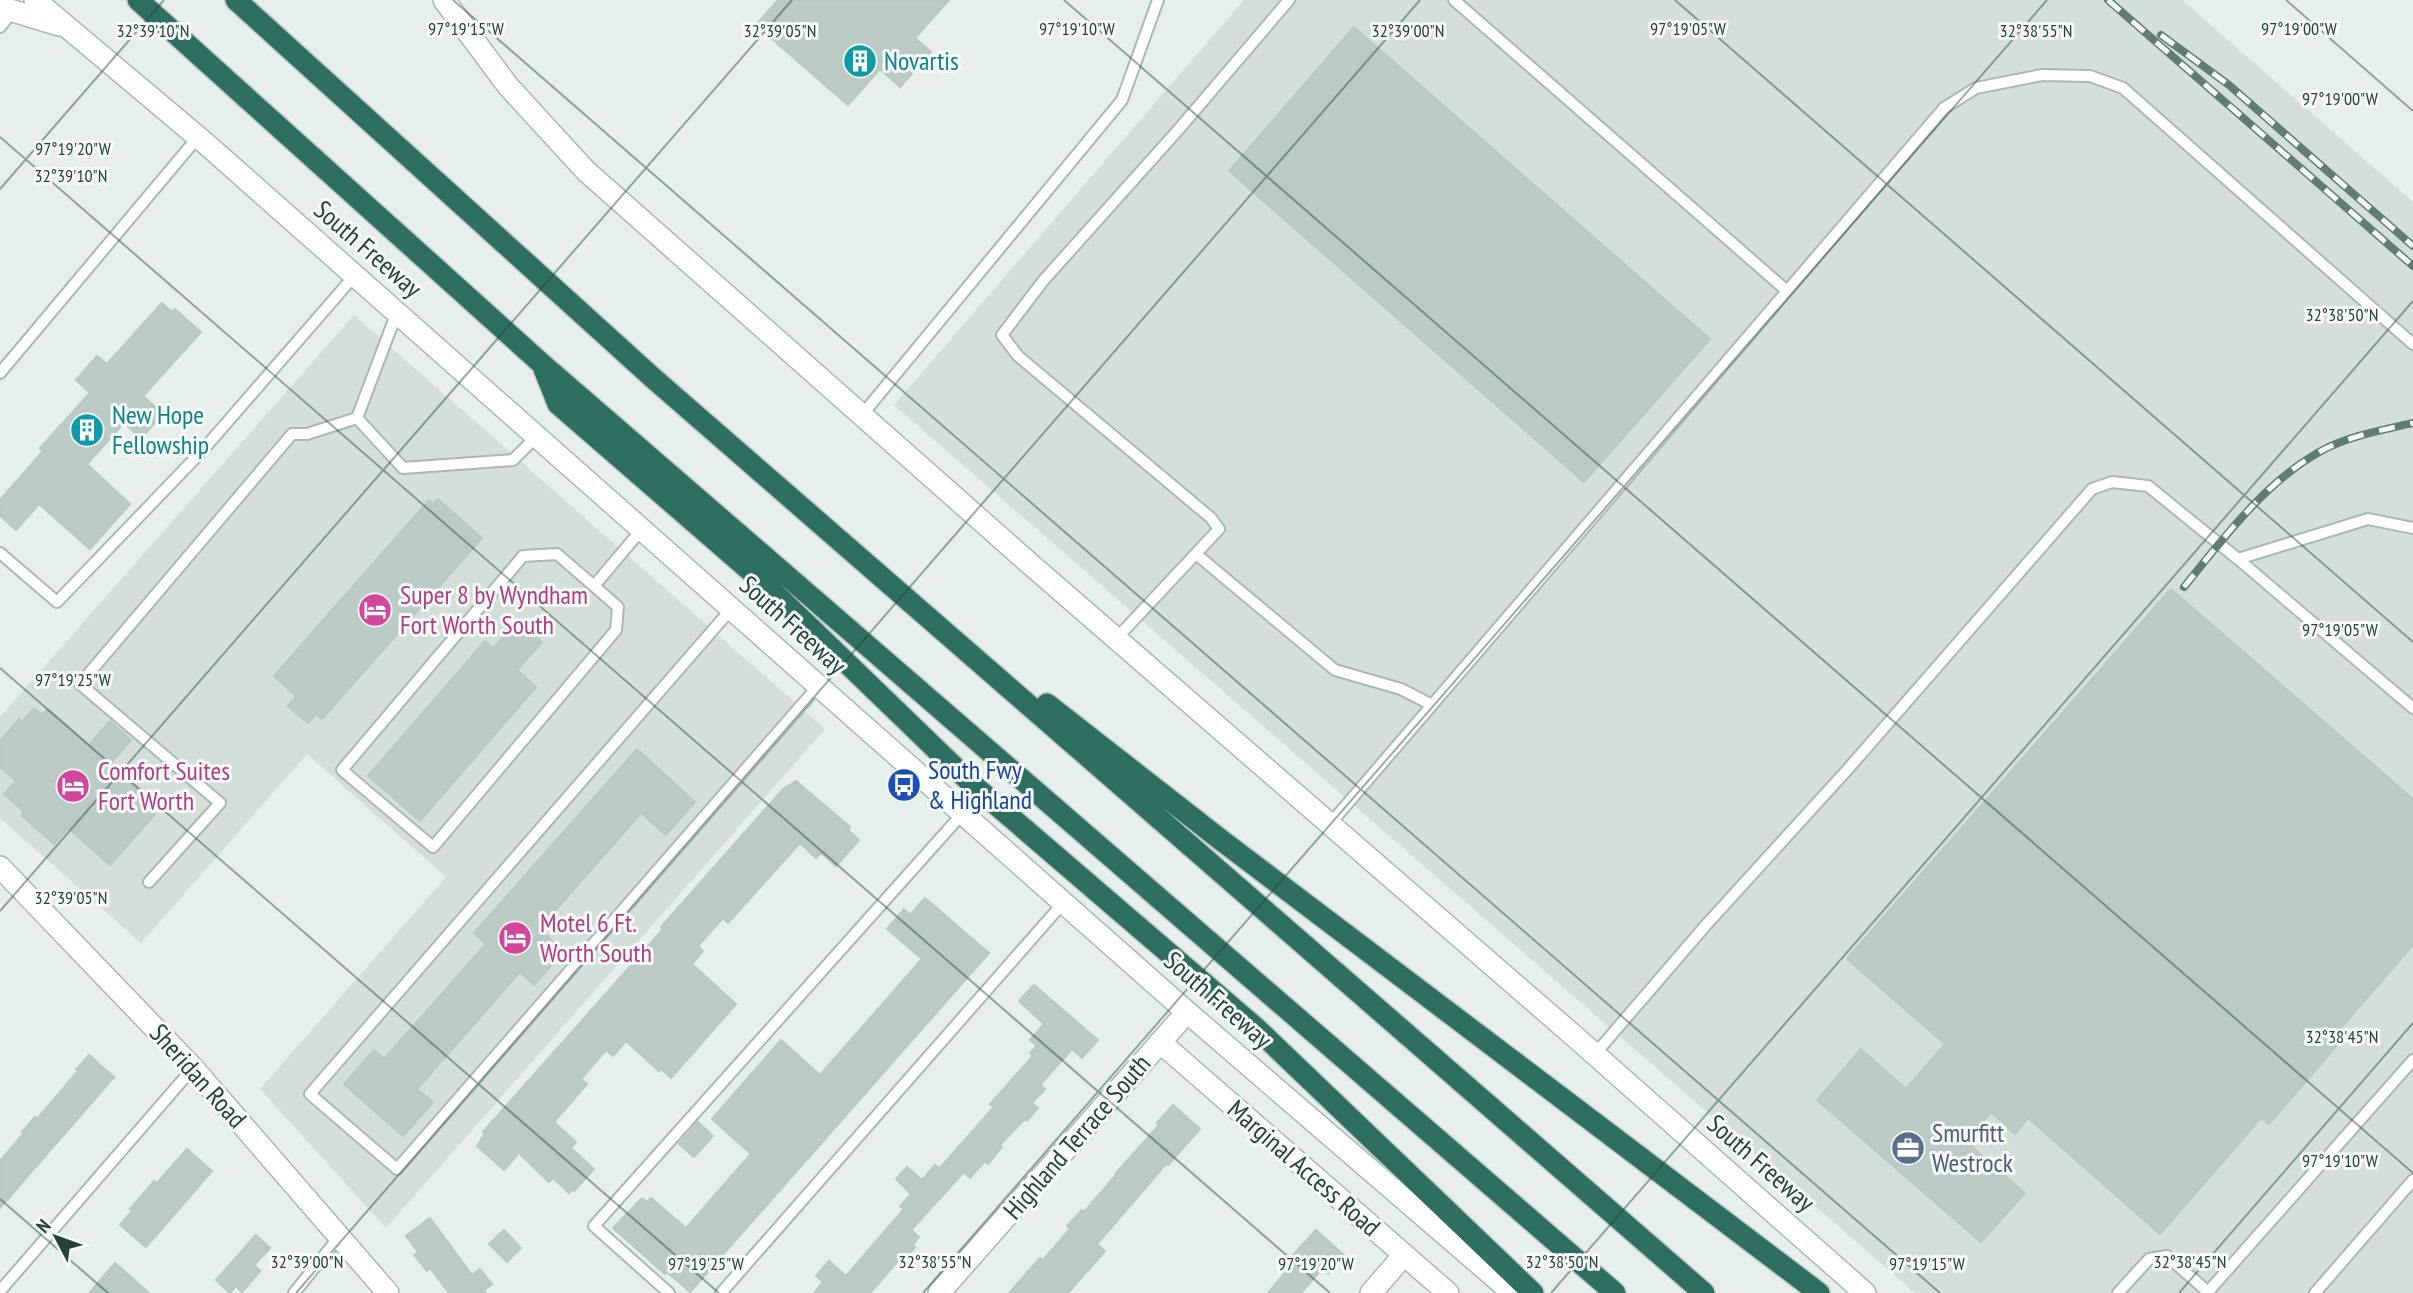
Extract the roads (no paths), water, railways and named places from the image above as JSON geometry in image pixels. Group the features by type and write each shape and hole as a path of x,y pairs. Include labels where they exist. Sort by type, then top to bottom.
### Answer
{"highway":[{"name":"South Freeway","path":"138,0 542,364 1615,1293"},
{"path":"236,0 653,378 1704,1293"},
{"path":"542,364 558,404 762,581 972,784 1256,1028 1533,1293"},
{"path":"871,569 1221,840 1819,1293"}],"main road":[{"name":"South Freeway","path":"34,0 198,137 1187,1012 1513,1293"},
{"path":"50,0 71,29"},
{"name":"South Freeway","path":"444,0 508,86 586,171 1116,639 1595,1054 1865,1293"},
{"path":"4,15 71,29"},
{"name":"Sheridan Road","path":"0,867 194,1068 388,1293"},
{"name":"Highland Terrace South","path":"939,1293 1187,1012"},
{"name":"Marginal Access Road","path":"1160,1042 1448,1293"},
{"path":"1371,1293 1404,1255"}],"lane":[{"path":"862,415 1053,187 1122,100 1158,0"},
{"path":"1116,639 1219,529 1211,518 1018,356 1002,335 1043,281 1179,129 1289,0"},
{"path":"1454,0 1787,291"},
{"path":"1330,824 1944,108 1976,88 2042,75 2090,76 2123,88 2413,344"},
{"path":"0,373 198,137"},
{"path":"0,553 57,602 203,450 355,275"},
{"path":"357,418 397,312"},
{"path":"357,418 403,468 513,460 537,436"},
{"path":"149,882 220,803 80,684 292,433 306,434 357,418"},
{"path":"1595,1054 2092,489 2112,482 2148,486 2413,708"},
{"path":"2238,559 2368,519 2413,528"},
{"path":"594,586 642,528"},
{"path":"556,554 594,586 618,607 616,630 433,847 342,770 523,556 556,554"},
{"path":"1196,554 1335,670 1401,690 1432,705"},
{"path":"732,608 310,1094 397,1169 818,685"},
{"path":"669,1293 594,1227 963,813"},
{"path":"722,1293 1064,902"},
{"path":"2118,1293 2149,1259 2167,1255 2207,1293 2413,1059"},
{"path":"5,1290 194,1068"},
{"path":"2315,1293 2413,1180"},
{"path":"294,1293 340,1236"}],"railway":[{"path":"2108,0 2413,266"},
{"path":"2161,35 2229,85 2413,246"},
{"path":"2184,587 2246,513 2282,478 2301,464 2343,441 2413,423"}],"place":[{"name":"Novartis","path":"860,61"},
{"name":"New Hope Fellowship","path":"87,430"},
{"name":"Super 8 by Wyndham Fort Worth South","path":"375,610"},
{"name":"South Fwy & Highland","path":"904,785"},
{"name":"Comfort Suites Fort Worth","path":"73,786"},
{"name":"Motel 6 Ft. Worth South","path":"515,938"},
{"name":"Smurfitt Westrock","path":"1908,1148"}]}
